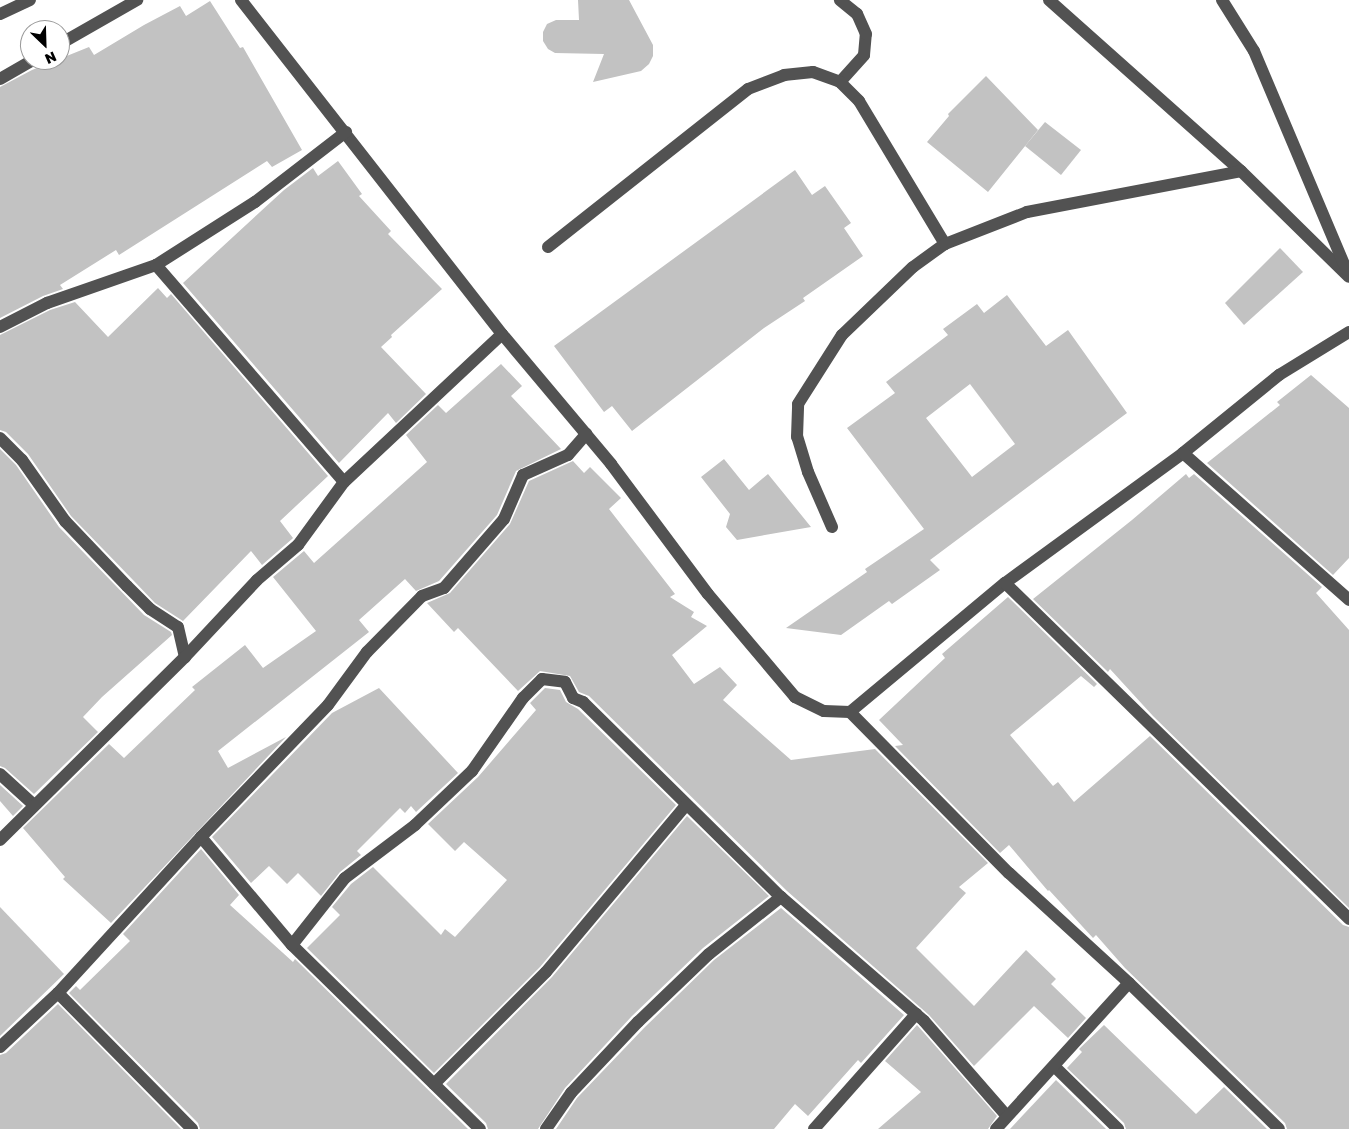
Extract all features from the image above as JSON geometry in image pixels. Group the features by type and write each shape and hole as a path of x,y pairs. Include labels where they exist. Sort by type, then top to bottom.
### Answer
{"street":[{"path":"0,14 30,0"},
{"path":"70,38 137,0"},
{"path":"241,0 502,334 611,464 708,594 795,697 824,711 850,712 1005,583 1183,453 1279,375 1349,332"},
{"path":"840,0 857,14 866,34 864,55 840,82"},
{"path":"1049,0 1241,171 1349,277"},
{"path":"1222,0 1254,51 1349,277"},
{"path":"0,79 20,67"},
{"path":"548,247 748,89 784,75 813,72 840,82 859,101 945,244"},
{"path":"0,327 47,303 156,265 254,202 346,132"},
{"path":"832,527 808,472 797,437 798,404 842,335 913,267 945,244 1027,212 1241,171"},
{"path":"156,265 344,482"},
{"path":"0,840 185,657 257,580 298,544 344,482 502,334"},
{"path":"0,1047 58,993 201,837 328,705 367,652 422,596 444,588 450,582 504,519 523,475 568,455 586,434"},
{"path":"0,438 22,460 65,521 150,609 178,627 185,657"},
{"path":"1183,453 1349,600"},
{"path":"1005,583 1349,919"},
{"path":"292,945 345,878 415,825 472,771 522,698 542,679 566,682 573,698 583,702 781,897 916,1014 1007,1116"},
{"path":"850,712 1009,873 1129,983 1278,1129"},
{"path":"0,774 34,805"},
{"path":"434,1084 546,972 686,805"},
{"path":"201,837 292,945 480,1129"},
{"path":"546,1129 571,1093 638,1022 709,954 781,897"},
{"path":"996,1129 1129,983"},
{"path":"58,993 192,1129"},
{"path":"814,1129 916,1014"},
{"path":"1054,1066 1118,1129"}],"building":[{"path":"578,0 629,0 653,45 653,56 649,64 641,71 593,82 604,54 555,53 548,49 543,41 543,32 547,24 556,20 579,20"},
{"path":"210,1 240,48 243,47 302,150 272,167 267,161 119,255 116,250 60,285 63,289 43,296 0,318 0,87 32,70 70,70 70,55 89,47 94,55 180,6 186,16"},
{"path":"986,76 1038,130 988,192 927,142 949,116 948,114"},
{"path":"1045,122 1081,150 1061,175 1025,146"},
{"path":"338,161 362,194 359,196 391,231 388,234 442,289 391,335 392,337 381,347 426,394 396,423 388,413 339,463 183,283 284,190 313,168 318,176"},
{"path":"795,170 812,195 825,186 851,223 844,228 863,256 803,298 805,301 764,328 632,431 612,406 604,412 554,346"},
{"path":"1280,248 1303,272 1244,325 1225,303"},
{"path":"158,288 167,298 171,294 328,476 280,521 292,539 262,565 251,551 183,621 155,603 71,516 28,454 6,432 0,430 0,335 50,310 75,302 108,337"},
{"path":"1007,295 1046,346 1068,330 1127,413 930,560 940,570 892,604 889,601 841,635 786,628 867,572 865,569 924,529 847,428 895,393 886,382 948,335 943,329 977,304 984,313","holes":["970,384 1015,444 972,477 926,418"]},
{"path":"501,364 522,386 511,396 561,449 516,471 497,515 439,581 416,591 405,579 359,620 369,632 218,751 228,768 286,737 111,923 63,879 65,877 23,828 109,744 124,758 195,690 192,687 245,645 263,668 316,631 273,577 304,551 314,563 427,462 406,435 438,405 446,413"},
{"path":"1311,375 1349,408 1349,558 1333,575 1207,463 1280,405 1277,402"},
{"path":"0,449 16,465 59,527 144,615 171,632 172,635 102,697 83,717 98,732 34,794 5,768 0,766"},
{"path":"724,459 749,490 768,474 811,527 737,540 726,527 730,514 701,477"},
{"path":"573,461 584,473 590,467 621,498 609,509 675,594 670,597 694,612 691,617 707,626 672,655 694,684 720,667 737,685 723,700 791,760 875,749 988,863 959,887 966,893 916,948 974,1006 1026,950 1056,979 1051,984 1086,1018 1068,1038 1034,1006 974,1066 929,1015 787,891 589,696 579,692 570,676 540,671 518,691 458,628 454,632 427,603 450,593 510,524 529,481"},
{"path":"1186,474 1189,478 1194,474 1322,587 1316,593 1349,630 1349,908 1153,716 1110,669 1108,672 1033,599"},
{"path":"1008,597 1097,684 1094,687 1081,676 1010,735 1053,786 1058,782 1074,802 1150,736 1343,925 1349,927 1349,1129 1287,1129 1285,1123 1125,968 1096,935 1093,938 1048,891 1009,845 1000,853 895,746 903,745 879,720 945,658 942,654"},
{"path":"379,688 458,773 416,812 411,806 405,813 400,808 357,851 361,855 340,872 321,896 298,873 287,884 269,866 251,883 212,837 332,713"},
{"path":"545,688 560,690 566,702 578,709 676,805 540,967 434,1073 307,948 340,915 332,907 351,884 373,867 441,935 445,929 455,937 507,880 464,842 455,851 428,824 478,777 536,710 530,703"},
{"path":"0,785 23,806 13,816 0,801"},
{"path":"687,816 769,896 703,948 632,1016 565,1088 538,1129 488,1129 486,1123 446,1084 552,977"},
{"path":"201,849 239,895 230,905 293,962 295,959 468,1129 200,1129 198,1123 69,993 76,986 80,990 130,941 123,934"},
{"path":"0,907 64,974 0,1036"},
{"path":"781,908 904,1015 861,1063 858,1060 808,1116 795,1104 774,1129 556,1129 577,1098 644,1028 714,960"},
{"path":"58,1004 181,1129 0,1129 0,1055 6,1053"},
{"path":"917,1025 997,1116 988,1129 878,1129 921,1092 885,1061"},
{"path":"1104,1025 1196,1114 1224,1087 1267,1129 1126,1129 1124,1123 1067,1068 1082,1052 1079,1049"},
{"path":"1056,1080 1106,1129 1010,1129"}]}
